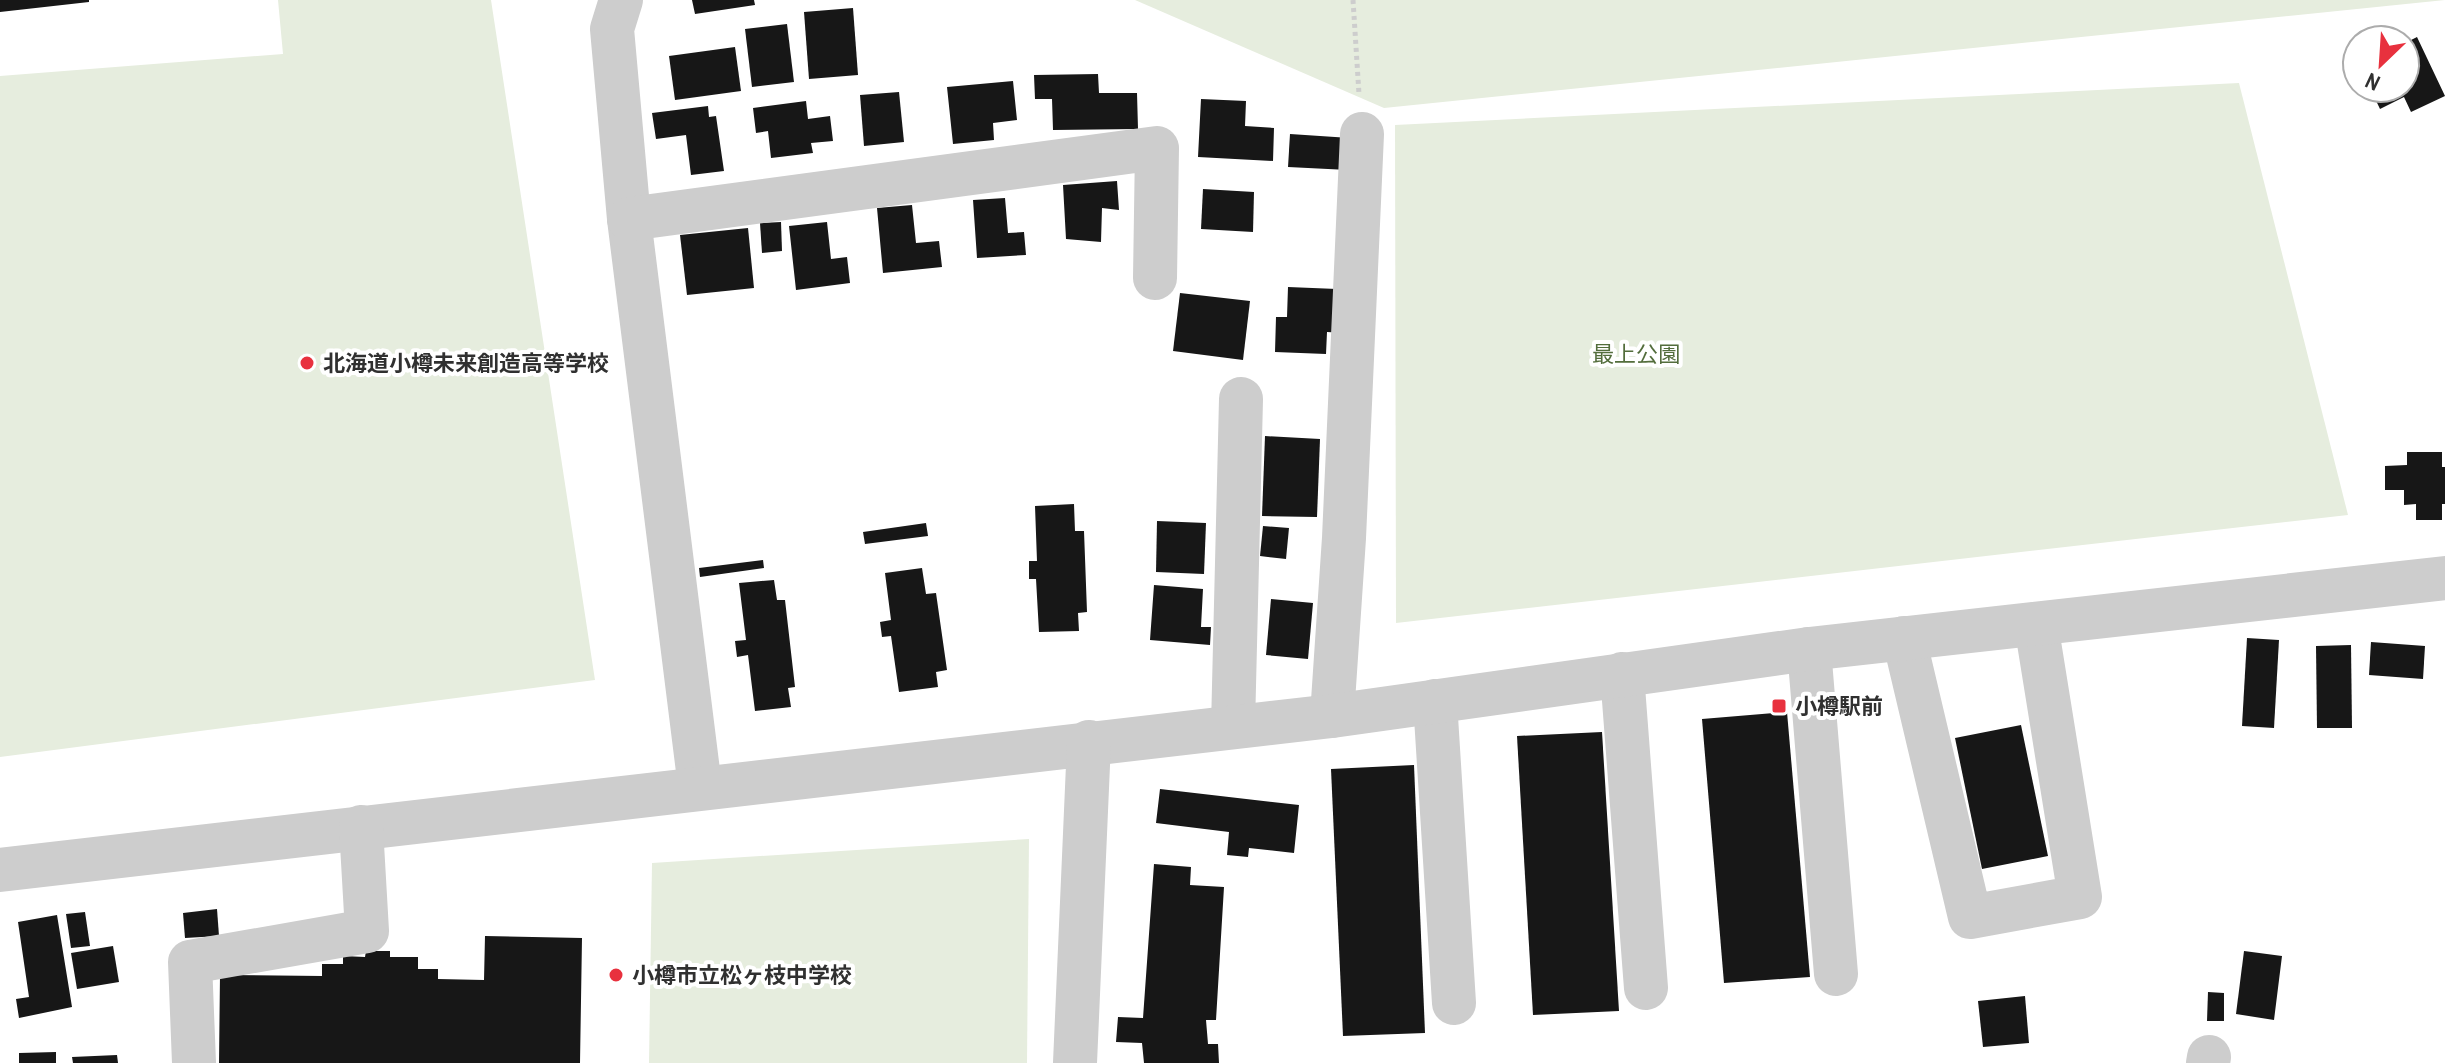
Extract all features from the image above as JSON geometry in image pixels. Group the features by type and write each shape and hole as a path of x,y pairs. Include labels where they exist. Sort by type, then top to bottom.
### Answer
{"street":[{"path":"621,0 612,29 629,219 700,787"},
{"path":"1332,716 1344,538 1362,134"},
{"path":"629,219 1157,148 1155,278"},
{"path":"1233,727 1241,399"},
{"path":"0,870 1332,716 1809,649 2445,578"},
{"path":"1904,638 1970,917 2080,897 2036,624"},
{"path":"1809,649 1836,974"},
{"path":"1622,674 1646,988"},
{"path":"1435,701 1454,1003"},
{"path":"1075,1063 1089,742"},
{"path":"194,1063 190,962 367,931 361,827"}],"path":[{"path":"1353,0 1362,134"}],"green space":[{"name":"北海道小樽未来創造高等学校","path":"278,0 491,0 595,680 0,757 0,76 283,54"},
{"path":"1135,0 2445,0 1384,108"},
{"name":"最上公園","path":"2239,83 2348,515 1396,623 1395,125"},
{"path":"1029,839 1027,1063 649,1063 652,863"}],"building":[{"path":"0,0 89,0 89,2 0,12"},
{"path":"692,0 754,0 755,5 695,14"},
{"path":"853,8 858,75 809,79 804,12"},
{"path":"787,24 794,82 752,87 745,29"},
{"path":"2421,45 2445,96 2411,112 2407,104 2421,104"},
{"path":"735,47 741,91 675,100 669,56"},
{"path":"1098,74 1099,93 1137,93 1138,129 1053,130 1052,99 1035,99 1034,75"},
{"path":"1013,81 1017,120 993,123 994,140 953,144 947,87"},
{"path":"899,92 904,142 864,146 860,95"},
{"path":"1201,99 1246,101 1245,126 1274,128 1273,161 1198,157"},
{"path":"806,101 808,119 830,116 833,141 811,143 813,153 771,158 768,131 756,133 753,108"},
{"path":"708,106 709,117 716,116 724,171 691,175 686,135 656,139 652,113"},
{"path":"1290,134 1350,138 1348,170 1288,167"},
{"path":"1117,181 1119,210 1102,208 1101,242 1066,239 1063,185"},
{"path":"1203,189 1254,192 1253,232 1201,229"},
{"path":"1005,198 1008,233 1024,232 1026,255 977,258 973,200"},
{"path":"912,205 916,243 939,241 942,267 883,273 877,208"},
{"path":"781,222 782,251 762,253 760,223"},
{"path":"827,222 831,259 847,257 850,283 796,290 789,226"},
{"path":"748,228 754,288 687,295 680,235"},
{"path":"1288,287 1337,289 1345,333 1327,332 1326,354 1275,352 1276,317 1287,317"},
{"path":"1180,293 1250,301 1243,360 1173,351"},
{"path":"1265,436 1320,439 1317,517 1262,516"},
{"path":"2407,452 2442,452 2445,504 2442,504 2442,520 2416,520 2416,504 2404,505 2404,490 2385,490 2385,466 2407,465"},
{"path":"1074,504 1075,531 1084,531 1087,612 1078,613 1079,631 1039,632 1036,579 1029,579 1029,561 1037,561 1035,506"},
{"path":"1157,521 1206,523 1204,574 1156,572"},
{"path":"926,523 928,536 865,544 863,532"},
{"path":"1263,526 1289,528 1286,559 1260,556"},
{"path":"763,560 764,568 700,577 699,568"},
{"path":"922,568 926,594 936,593 947,670 936,672 938,687 899,692 891,636 882,637 880,622 891,620 885,573"},
{"path":"774,580 777,600 785,600 795,687 788,688 791,707 755,711 748,655 737,657 735,641 746,640 739,583"},
{"path":"1154,585 1203,589 1201,627 1211,627 1210,645 1150,640"},
{"path":"1271,599 1313,603 1308,659 1266,655"},
{"path":"2247,638 2279,640 2274,728 2242,726"},
{"path":"2371,642 2425,646 2423,679 2369,675"},
{"path":"2351,645 2352,728 2317,728 2316,646"},
{"path":"1787,712 1810,977 1724,983 1702,719"},
{"path":"2021,725 2048,856 1982,869 1955,738"},
{"path":"1602,732 1619,1011 1533,1015 1517,736"},
{"path":"1414,765 1425,1033 1343,1036 1331,769"},
{"path":"1160,789 1299,805 1294,853 1249,848 1248,857 1227,855 1229,832 1156,823"},
{"path":"1154,864 1191,867 1190,885 1224,887 1216,1020 1206,1020 1208,1044 1218,1044 1219,1063 1144,1063 1142,1043 1116,1042 1118,1017 1143,1018"},
{"path":"217,909 219,936 185,938 183,913"},
{"path":"85,912 90,946 71,948 66,914"},
{"path":"57,915 72,1007 19,1018 16,999 29,997 18,922"},
{"path":"485,936 582,938 580,1063 219,1063 220,975 322,976 322,964 343,964 343,956 365,957 366,951 390,951 390,957 418,957 418,969 438,969 438,979 484,980"},
{"path":"113,946 119,982 77,989 71,953"},
{"path":"2244,951 2282,956 2274,1020 2236,1014"},
{"path":"2208,992 2224,993 2224,1021 2207,1021"},
{"path":"2025,996 2029,1043 1983,1047 1978,1001"},
{"path":"56,1052 56,1063 19,1063 19,1053"},
{"path":"117,1055 118,1063 73,1063 72,1057"}],"place":[{"name":"北海道小樽未来創造高等学校","path":"307,363"},
{"name":"小樽駅前","path":"1779,706"},
{"name":"小樽市立松ヶ枝中学校","path":"616,975"}]}
